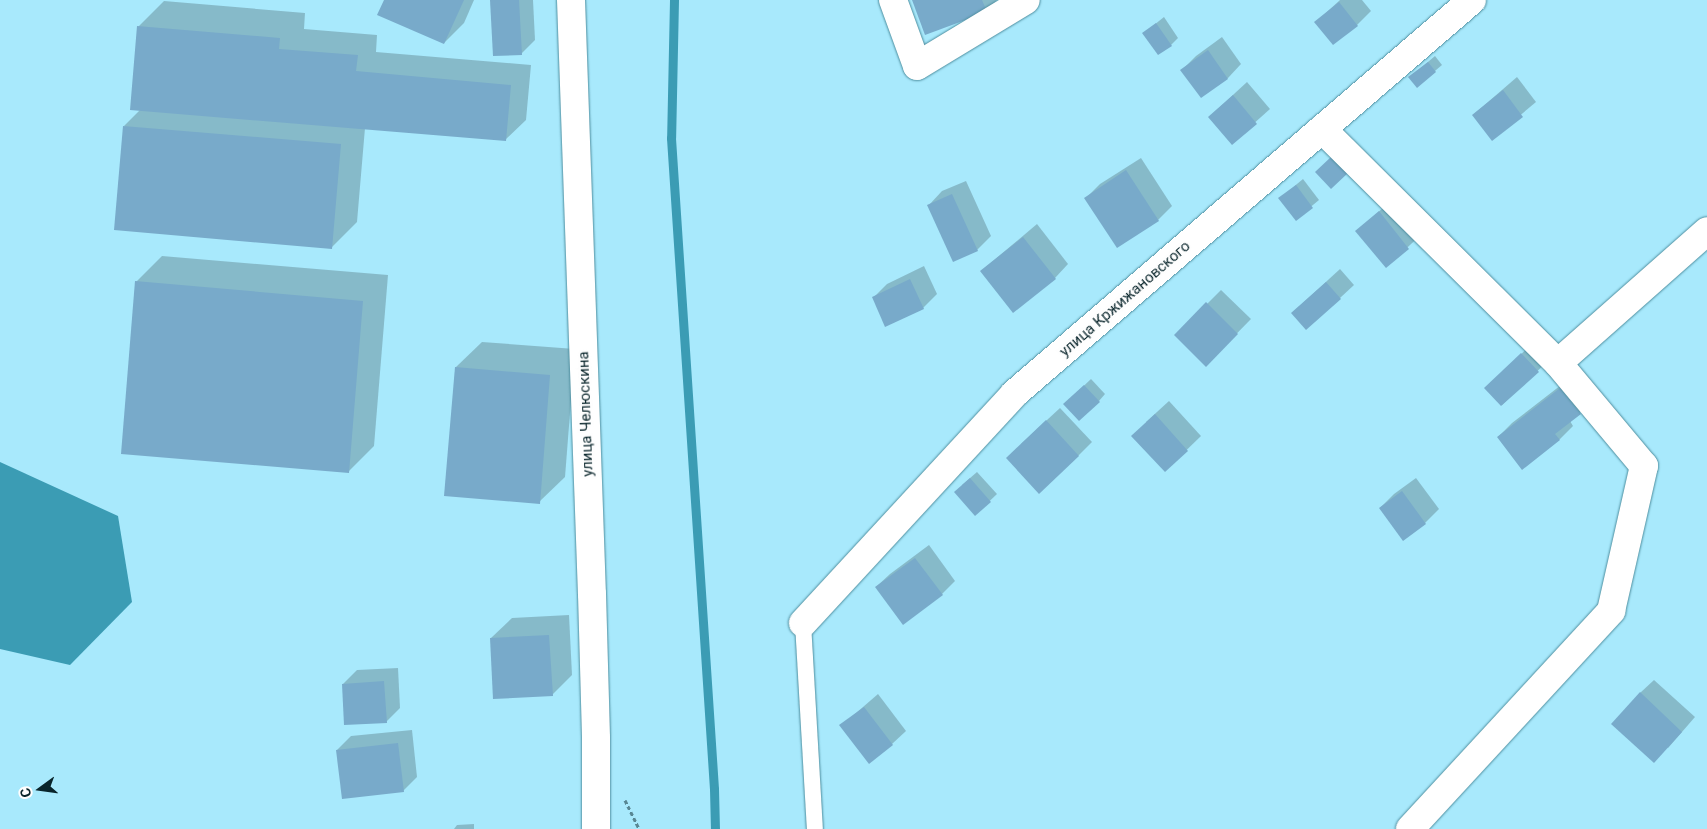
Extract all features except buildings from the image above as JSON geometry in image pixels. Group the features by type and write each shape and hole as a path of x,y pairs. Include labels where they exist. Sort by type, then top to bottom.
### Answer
{"street":[{"name":"улица Челюскина","path":"571,0 592,594 596,739 596,829"},
{"path":"893,0 917,66 1013,4"},
{"name":"улица Кржижановского","path":"803,623 1014,394 1472,0"},
{"path":"1322,129 1558,363 1644,466 1611,611 1410,829"},
{"path":"1558,363 1707,231"}],"lane":[{"path":"803,623 816,829"}],"water":[{"path":"0,462 118,516 132,602 70,665 0,649"}],"waterway":[{"path":"674,0 671,138 714,789 715,829"}]}
